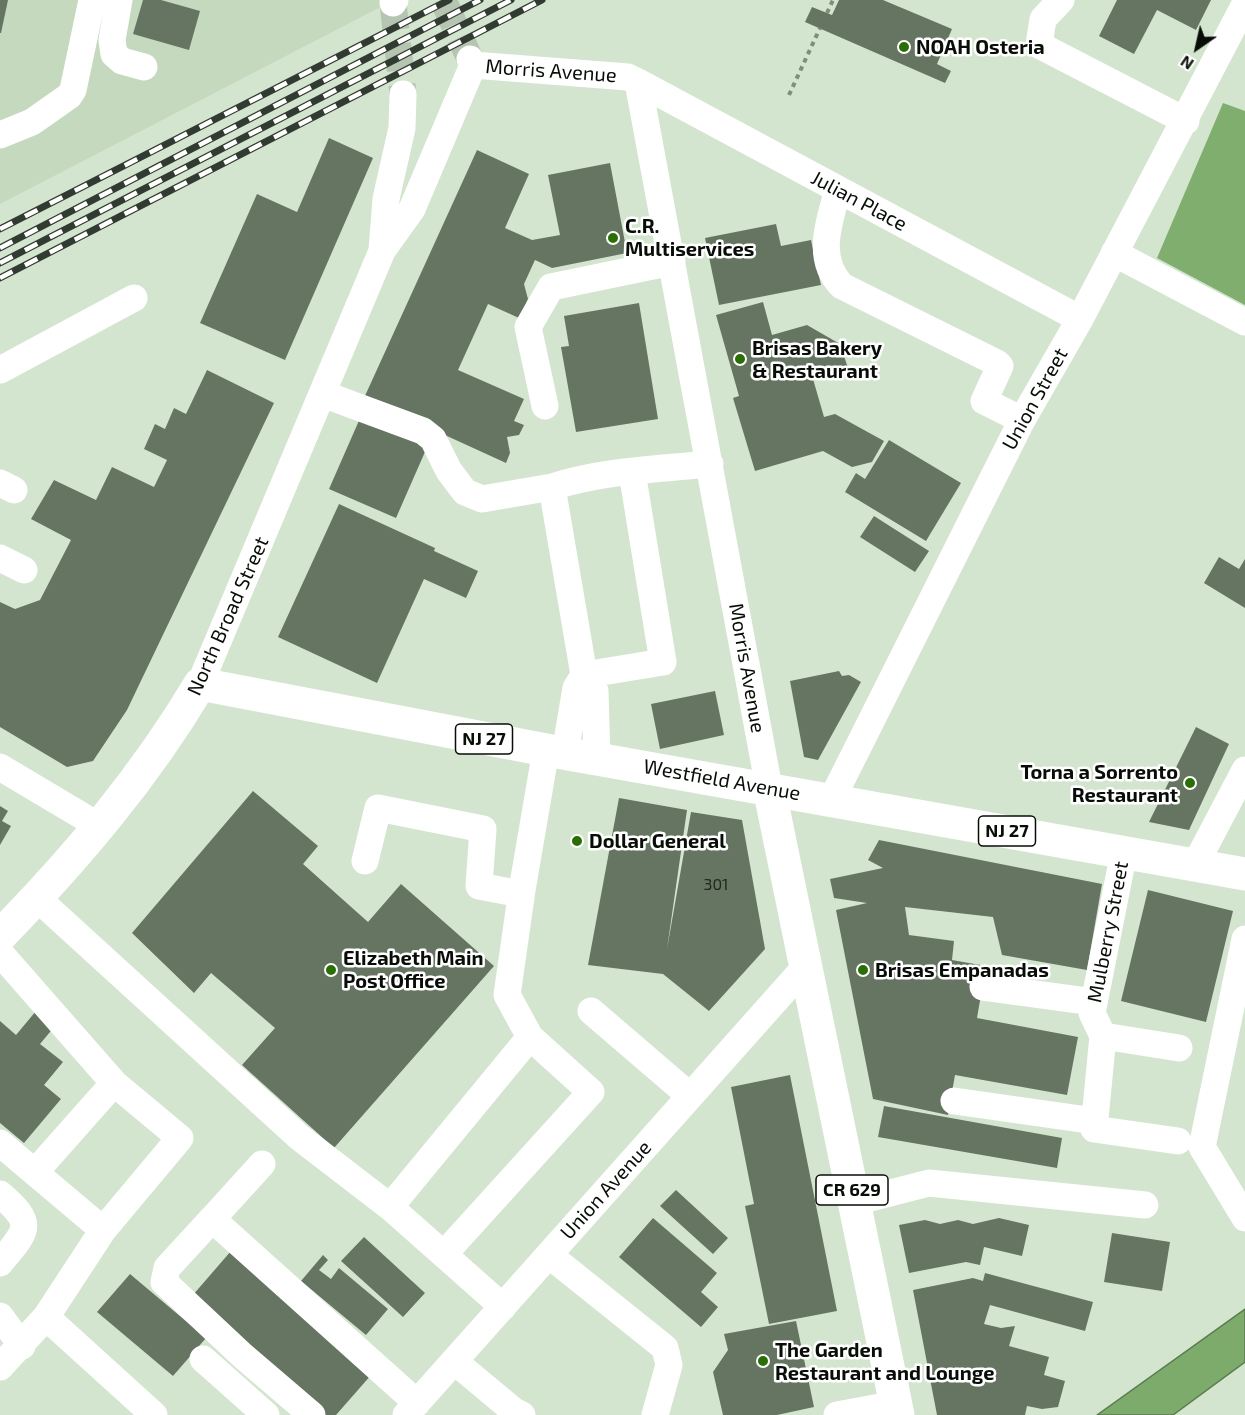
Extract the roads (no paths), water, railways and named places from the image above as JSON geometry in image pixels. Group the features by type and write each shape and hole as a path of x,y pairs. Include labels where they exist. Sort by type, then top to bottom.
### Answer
{"main road":[{"name":"Westfield Avenue","path":"200,684 556,752 832,799 1245,874"},
{"name":"North Broad Street","path":"0,936 37,898 99,826 168,738 200,684"},
{"name":"Morris Avenue","path":"769,788 897,1410"}],"street":[{"path":"0,135 32,122 69,96 73,90 92,0"},
{"path":"119,0 112,40 114,54 122,61 144,67"},
{"path":"1061,0 1043,19 1039,45 1186,121"},
{"name":"Union Street","path":"832,799 1022,420 1080,319 1186,121 1245,4"},
{"name":"Morris Avenue","path":"472,62 628,77 639,82 769,788"},
{"name":"North Broad Street","path":"200,684 382,251 411,209 472,62"},
{"name":"Julian Place","path":"639,82 1080,319"},
{"name":"North Broad Street","path":"382,251 386,199 402,128 403,94"},
{"path":"838,190 825,246 834,277 842,286 997,363 1000,366 998,372 984,401 1022,420"},
{"path":"1114,253 1245,322"},
{"path":"545,406 528,327 551,287 672,262"},
{"path":"0,370 134,298"},
{"path":"323,394 423,430 433,439 449,471 465,492 482,499 552,487 578,478 710,464"},
{"path":"445,1253 591,1092 530,1037 507,995 521,894 556,752 576,688 584,675 663,662 632,472"},
{"path":"552,487 584,675 595,691 597,759"},
{"path":"0,768 99,826"},
{"path":"1196,865 1245,770"},
{"path":"365,861 378,808 483,829 478,886 521,894"},
{"name":"Mulberry Street","path":"1095,1121 1096,1017 1124,852"},
{"path":"37,898 299,1137 390,1207 445,1253 503,1307"},
{"path":"1245,939 1202,1147 1245,1218"},
{"path":"0,953 114,1083 180,1138 103,1230 46,1317 22,1346 0,1367"},
{"name":"Union Avenue","path":"412,1409 807,965"},
{"path":"983,987 1096,1017 1179,1048"},
{"path":"591,1011 690,1096"},
{"path":"390,1207 530,1037"},
{"path":"36,1171 114,1083"},
{"path":"954,1101 1095,1121 1094,1129 1178,1142"},
{"path":"0,1143 36,1171 103,1230"},
{"path":"262,1164 167,1268 164,1282 243,1356 312,1415"},
{"path":"855,1202 929,1183 1145,1205"},
{"path":"0,1194 20,1211 24,1220 21,1236 0,1263"},
{"path":"212,1219 412,1409"},
{"path":"549,1255 665,1348 669,1365 655,1415"},
{"path":"0,1317 22,1346"},
{"path":"46,1317 154,1415"},
{"path":"203,1359 266,1415"},
{"path":"454,1361 514,1411 522,1415"},
{"path":"837,1415 897,1410"}],"tunnel":[{"path":"443,0 470,59"},
{"path":"393,3 403,94"}],"railway":[{"path":"0,229 449,0"},
{"path":"0,248 480,0"},
{"path":"0,263 511,0"},
{"path":"0,278 542,0"}],"place":[{"name":"NOAH Osteria","path":"904,47"},
{"name":"C.R. Multiservices","path":"613,238"},
{"name":"Brisas Bakery & Restaurant","path":"740,359"},
{"name":"Torna a Sorrento Restaurant","path":"1190,783"},
{"name":"Dollar General","path":"577,841"},
{"name":"Elizabeth Main Post Office","path":"331,970"},
{"name":"Brisas Empanadas","path":"863,970"},
{"name":"The Garden Restaurant and Lounge","path":"763,1361"}]}
